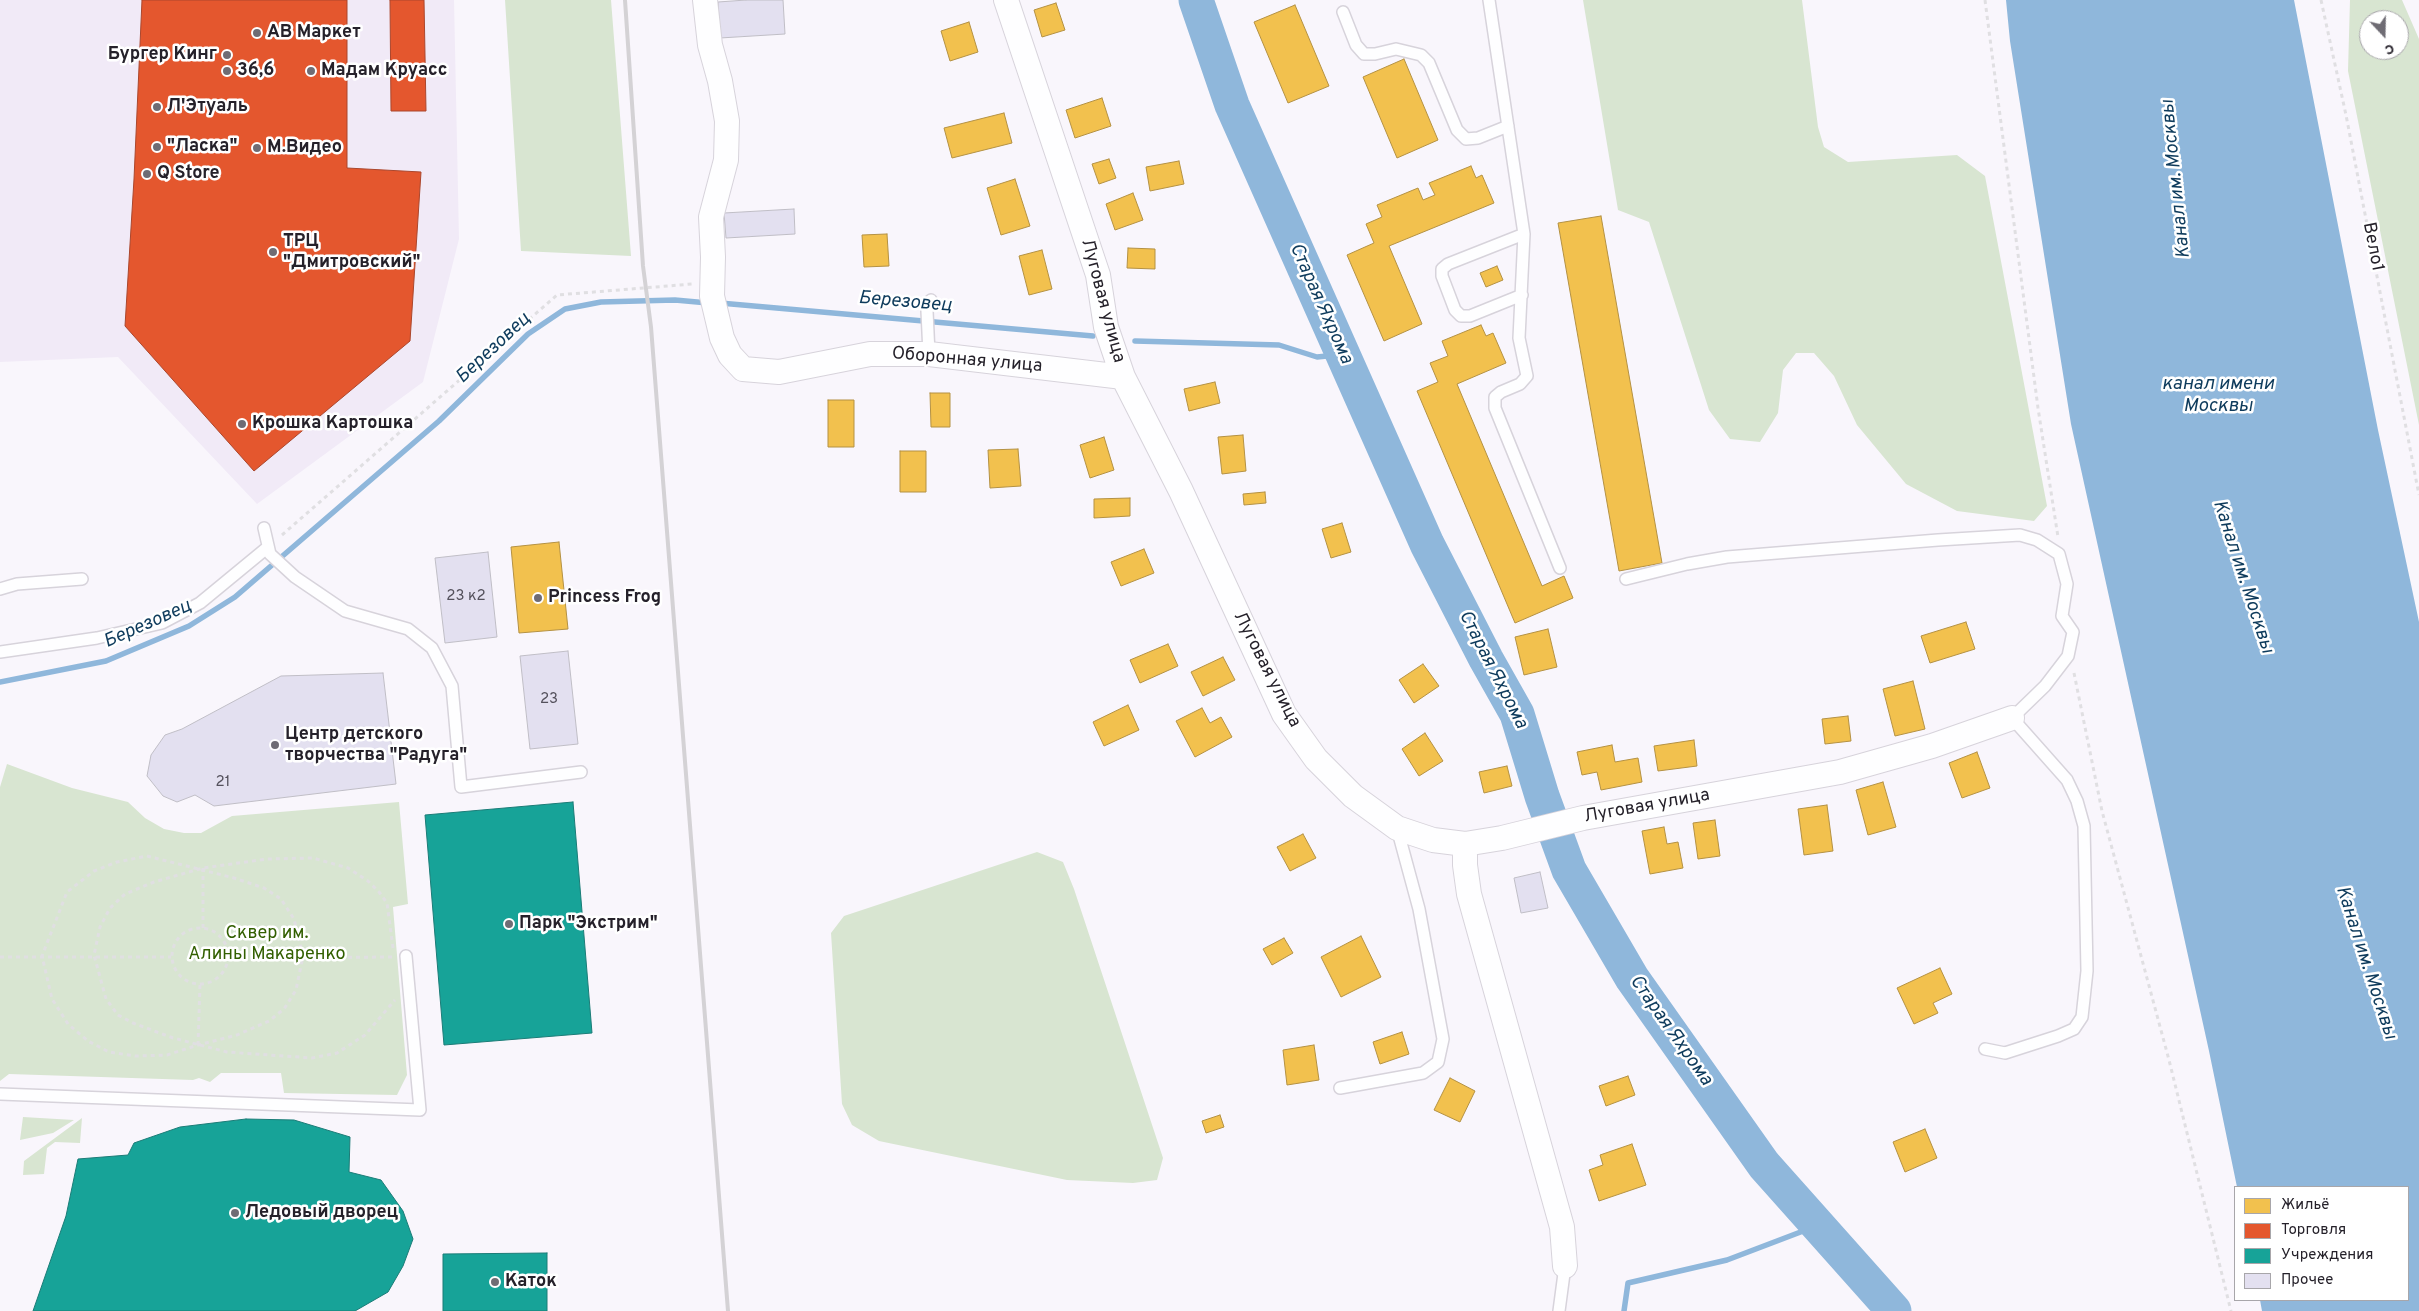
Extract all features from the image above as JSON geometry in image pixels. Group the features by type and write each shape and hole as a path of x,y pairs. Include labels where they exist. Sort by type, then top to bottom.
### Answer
{"street":[{"name":"Оборонная улица","path":"705,0 710,45 720,80 727,121 726,160 711,217 713,297 730,355 744,369 779,372 870,354 929,354 1123,377"},
{"name":"Луговая улица","path":"1006,0 1098,275 1106,326 1123,377 1181,492 1284,714 1316,759 1353,796 1397,828 1434,840 1465,844 1502,838 1583,818 1840,772 1932,746 2012,718"},
{"path":"1465,844 1465,864 1469,894 1562,1227 1565,1266"}],"lane":[{"path":"1489,0 1524,234 1519,338 1527,376 1520,384 1501,392 1495,398 1495,408 1560,568"},
{"path":"1343,12 1356,45 1364,54 1375,54 1396,49 1420,55 1429,63 1457,130 1466,139 1478,138 1508,126"},
{"path":"1522,295 1470,316 1461,316 1456,310 1442,276 1442,269 1448,264 1524,234"},
{"path":"929,305 927,329 929,354"},
{"path":"264,528 269,550 295,577 344,611 408,628 432,648 452,686 461,787 581,772"},
{"path":"1626,579 1687,564 1727,557 2020,535 2036,540 2059,554 2068,584 2062,616 2073,632 2068,656 2045,686 2012,718 2067,780 2077,801 2084,826 2087,972 2082,1017 2074,1029 2005,1053 1985,1049"},
{"path":"0,652 97,638 162,623 200,603 269,550"},
{"path":"0,589 17,584 82,579"},
{"path":"1340,1088 1423,1073 1438,1062 1443,1039 1424,936 1397,828"},
{"path":"0,1094 420,1110 406,956"},
{"path":"1560,1311 1565,1266"}],"path":[{"path":"1985,0 2038,408 2057,522 2059,554"},
{"name":"Вело1","path":"2321,0 2346,114 2419,495"},
{"path":"269,550 557,295 656,288 686,282 713,297"},
{"path":"2069,650 2102,810 2168,1060 2231,1311"},
{"path":"147,856 203,868 264,888 281,899 294,919 304,956 296,990 284,1009 269,1021 238,1035 167,1055 135,1056 109,1052 88,1041 68,1024 52,999 42,956 67,892 94,871 117,862 147,856"},
{"path":"395,967 387,903 368,881 348,868 313,858 267,859 203,868 154,882 125,894 110,908 100,927 94,956 106,1000 118,1015 133,1024 198,1045 227,1052 312,1058 337,1053 365,1036 399,996"},
{"path":"203,868 203,928"},
{"path":"193,928 203,928 219,935 228,950 228,958 224,971 216,980 200,985 192,984 178,974 171,957 175,942 181,934 193,928"},
{"path":"228,958 406,956"},
{"path":"0,957 171,957"},
{"path":"198,1045 200,985"}],"shaded area":[{"path":"0,0 454,0 459,239 423,382 257,504 118,357 0,362"}],"green space":[{"path":"505,0 611,0 631,256 521,251"},
{"path":"1583,0 1802,0 1818,127 1824,147 1848,162 1957,155 1985,176 2047,506 2034,521 1957,511 1906,484 1857,425 1834,376 1814,353 1796,353 1783,370 1778,413 1760,442 1730,439 1709,410 1649,222 1618,210"},
{"path":"2350,0 2402,0 2406,10 2359,10 2359,60 2409,60 2409,16 2419,39 2419,425 2348,71"},
{"name":"Сквер им. Алины Макаренко","path":"7,764 72,788 128,802 145,818 164,829 184,833 201,833 232,816 399,802 408,904 393,907 407,1075 397,1095 284,1093 281,1073 221,1073 210,1082 199,1078 193,1080 9,1074 0,1081 0,787"},
{"path":"1037,852 1063,862 1074,889 1163,1158 1157,1180 1133,1183 1067,1180 879,1141 852,1125 842,1104 831,933 844,916"},
{"path":"23,1117 74,1120 53,1133 20,1140"},
{"path":"82,1118 80,1143 55,1142 47,1148 44,1174 23,1175 24,1161"}],"water":[{"name":"канал имени Москвы","path":"2006,0 2294,0 2378,430 2419,622 2419,1311 2262,1311 2260,1301 2409,1301 2409,1186 2237,1186 2209,1051 2071,424 2010,41"}],"building: Жильё":[{"path":"1056,3 1065,30 1042,37 1034,10"},
{"path":"1295,5 1329,86 1288,103 1254,22"},
{"path":"969,22 978,52 950,61 941,31"},
{"path":"1404,59 1438,140 1397,158 1363,77"},
{"path":"1102,98 1111,126 1075,138 1066,110"},
{"path":"1004,113 1012,143 952,158 944,128"},
{"path":"1109,159 1116,178 1099,184 1092,164"},
{"path":"1179,161 1184,184 1150,191 1146,167"},
{"path":"1471,166 1476,178 1482,175 1494,203 1389,246 1422,324 1384,341 1347,255 1374,243 1366,224 1382,217 1377,205 1418,188 1423,200 1435,195 1429,183"},
{"path":"1015,179 1030,226 1001,235 987,188"},
{"path":"1133,193 1143,220 1115,230 1106,204"},
{"path":"1601,216 1662,563 1619,571 1558,223"},
{"path":"887,234 889,266 864,267 862,235"},
{"path":"1128,248 1155,249 1155,269 1127,268"},
{"path":"1042,250 1052,289 1029,295 1019,256"},
{"path":"1497,266 1503,280 1486,287 1480,273"},
{"path":"1481,325 1486,336 1493,333 1506,363 1457,384 1542,586 1564,576 1573,598 1515,623 1417,391 1438,382 1430,363 1448,356 1442,341"},
{"path":"1215,382 1220,403 1189,411 1184,389"},
{"path":"930,393 950,393 950,427 931,427"},
{"path":"828,400 854,400 854,447 828,447"},
{"path":"1243,435 1246,471 1222,474 1218,437"},
{"path":"1104,437 1114,470 1090,478 1080,445"},
{"path":"1018,449 1021,486 990,488 988,450"},
{"path":"900,451 926,451 926,492 900,492"},
{"path":"1265,492 1266,503 1244,505 1243,494"},
{"path":"1130,498 1130,516 1094,518 1094,499"},
{"path":"1342,523 1351,552 1331,558 1322,529"},
{"path":"559,542 568,629 519,633 511,547"},
{"path":"1144,549 1154,573 1121,586 1111,562"},
{"path":"1966,622 1975,649 1930,663 1921,636"},
{"path":"1548,629 1557,667 1524,675 1515,637"},
{"path":"1168,644 1178,666 1140,683 1130,660"},
{"path":"1223,657 1235,680 1203,696 1191,672"},
{"path":"1423,664 1439,686 1414,703 1399,680"},
{"path":"1913,681 1925,729 1895,736 1883,689"},
{"path":"1128,705 1139,730 1104,746 1093,722"},
{"path":"1202,708 1210,723 1221,717 1232,737 1195,757 1176,721"},
{"path":"1848,716 1851,741 1825,744 1822,719"},
{"path":"1425,733 1443,761 1419,776 1402,749"},
{"path":"1694,740 1697,766 1658,771 1654,746"},
{"path":"1612,745 1615,762 1638,758 1642,782 1601,790 1597,772 1582,775 1577,752"},
{"path":"1977,752 1990,788 1962,798 1949,763"},
{"path":"1507,766 1512,786 1484,793 1479,772"},
{"path":"1883,782 1896,827 1868,835 1856,790"},
{"path":"1827,805 1833,851 1804,855 1798,809"},
{"path":"1715,820 1720,856 1698,859 1693,823"},
{"path":"1664,827 1667,844 1678,842 1683,868 1650,874 1642,831"},
{"path":"1303,834 1316,858 1290,871 1277,847"},
{"path":"1361,936 1381,977 1341,997 1321,957"},
{"path":"1284,938 1293,953 1272,965 1263,949"},
{"path":"1940,968 1952,994 1933,1003 1938,1013 1914,1024 1897,988"},
{"path":"1402,1032 1409,1054 1380,1064 1373,1042"},
{"path":"1314,1045 1319,1080 1287,1085 1283,1050"},
{"path":"1628,1076 1635,1095 1606,1106 1599,1086"},
{"path":"1450,1078 1475,1091 1460,1122 1434,1110"},
{"path":"1220,1115 1224,1127 1206,1133 1202,1121"},
{"path":"1925,1129 1937,1158 1905,1172 1893,1142"},
{"path":"1632,1144 1646,1185 1599,1201 1589,1170 1603,1165 1600,1155"}],"building: Торговля":[{"name":"ТРЦ \"Дмитровский\"","path":"142,0 347,0 347,168 421,172 410,341 254,471 125,326"},
{"path":"390,0 424,0 426,111 391,111"}],"building: Учреждения":[{"name":"Парк \"Экстрим\"","path":"573,802 592,1033 444,1045 425,815"},
{"name":"Ледовый дворец","path":"246,1119 294,1120 350,1137 349,1172 381,1180 403,1211 413,1239 403,1266 388,1292 355,1311 33,1311 66,1216 78,1159 128,1155 134,1143 180,1127"},
{"name":"Каток","path":"547,1253 547,1311 443,1311 443,1254"}],"building: Прочее":[{"path":"783,0 785,34 720,38 718,2"},
{"path":"794,209 795,234 726,238 724,213"},
{"path":"488,552 497,637 445,643 435,558"},
{"path":"568,651 578,744 530,749 520,656"},
{"name":"Центр детского творчества \"Радуга\"","path":"383,673 396,784 214,806 195,795 177,802 163,796 147,776 151,755 165,735 182,729 281,676"},
{"path":"1540,872 1548,908 1521,913 1514,878"}],"waterway":[{"name":"Старая Яхрома","path":"1196,0 1232,105 1427,544 1486,659 1517,714 1542,796 1569,870 1632,978 1764,1165 1894,1311"},
{"name":"Березовец","path":"0,682 106,661 189,626 235,597 439,421 528,334 565,309 601,302 675,300 708,303"},
{"name":"Березовец","path":"720,303 1093,336"},
{"name":"Березовец","path":"1135,341 1279,345 1317,357 1327,356 1337,345"},
{"path":"1624,1311 1628,1283 1727,1260 1819,1225"}],"railway":[{"path":"625,0 643,266 651,327 728,1311"}],"place":[{"name":"АВ Маркет","path":"257,33"},
{"name":"Бургер Кинг","path":"227,55"},
{"name":"36,6","path":"227,71"},
{"name":"Мадам Круасс","path":"311,71"},
{"name":"Л'Этуаль","path":"157,107"},
{"name":"\"Ласка\"","path":"157,147"},
{"name":"М.Видео","path":"257,148"},
{"name":"Q Store","path":"147,174"},
{"name":"ТРЦ \"Дмитровский\"","path":"273,252"},
{"name":"Крошка Картошка","path":"242,424"},
{"name":"Princess Frog","path":"538,598"},
{"name":"Центр детского творчества \"Радуга\"","path":"275,745"},
{"name":"Парк \"Экстрим\"","path":"509,924"},
{"name":"Ледовый дворец","path":"235,1213"},
{"name":"Каток","path":"495,1282"}],"water label":[{"name":"Канал им. Москвы","path":"2177,179"},
{"name":"Канал им. Москвы","path":"2242,577"},
{"name":"Канал им. Москвы","path":"2365,963"}]}
